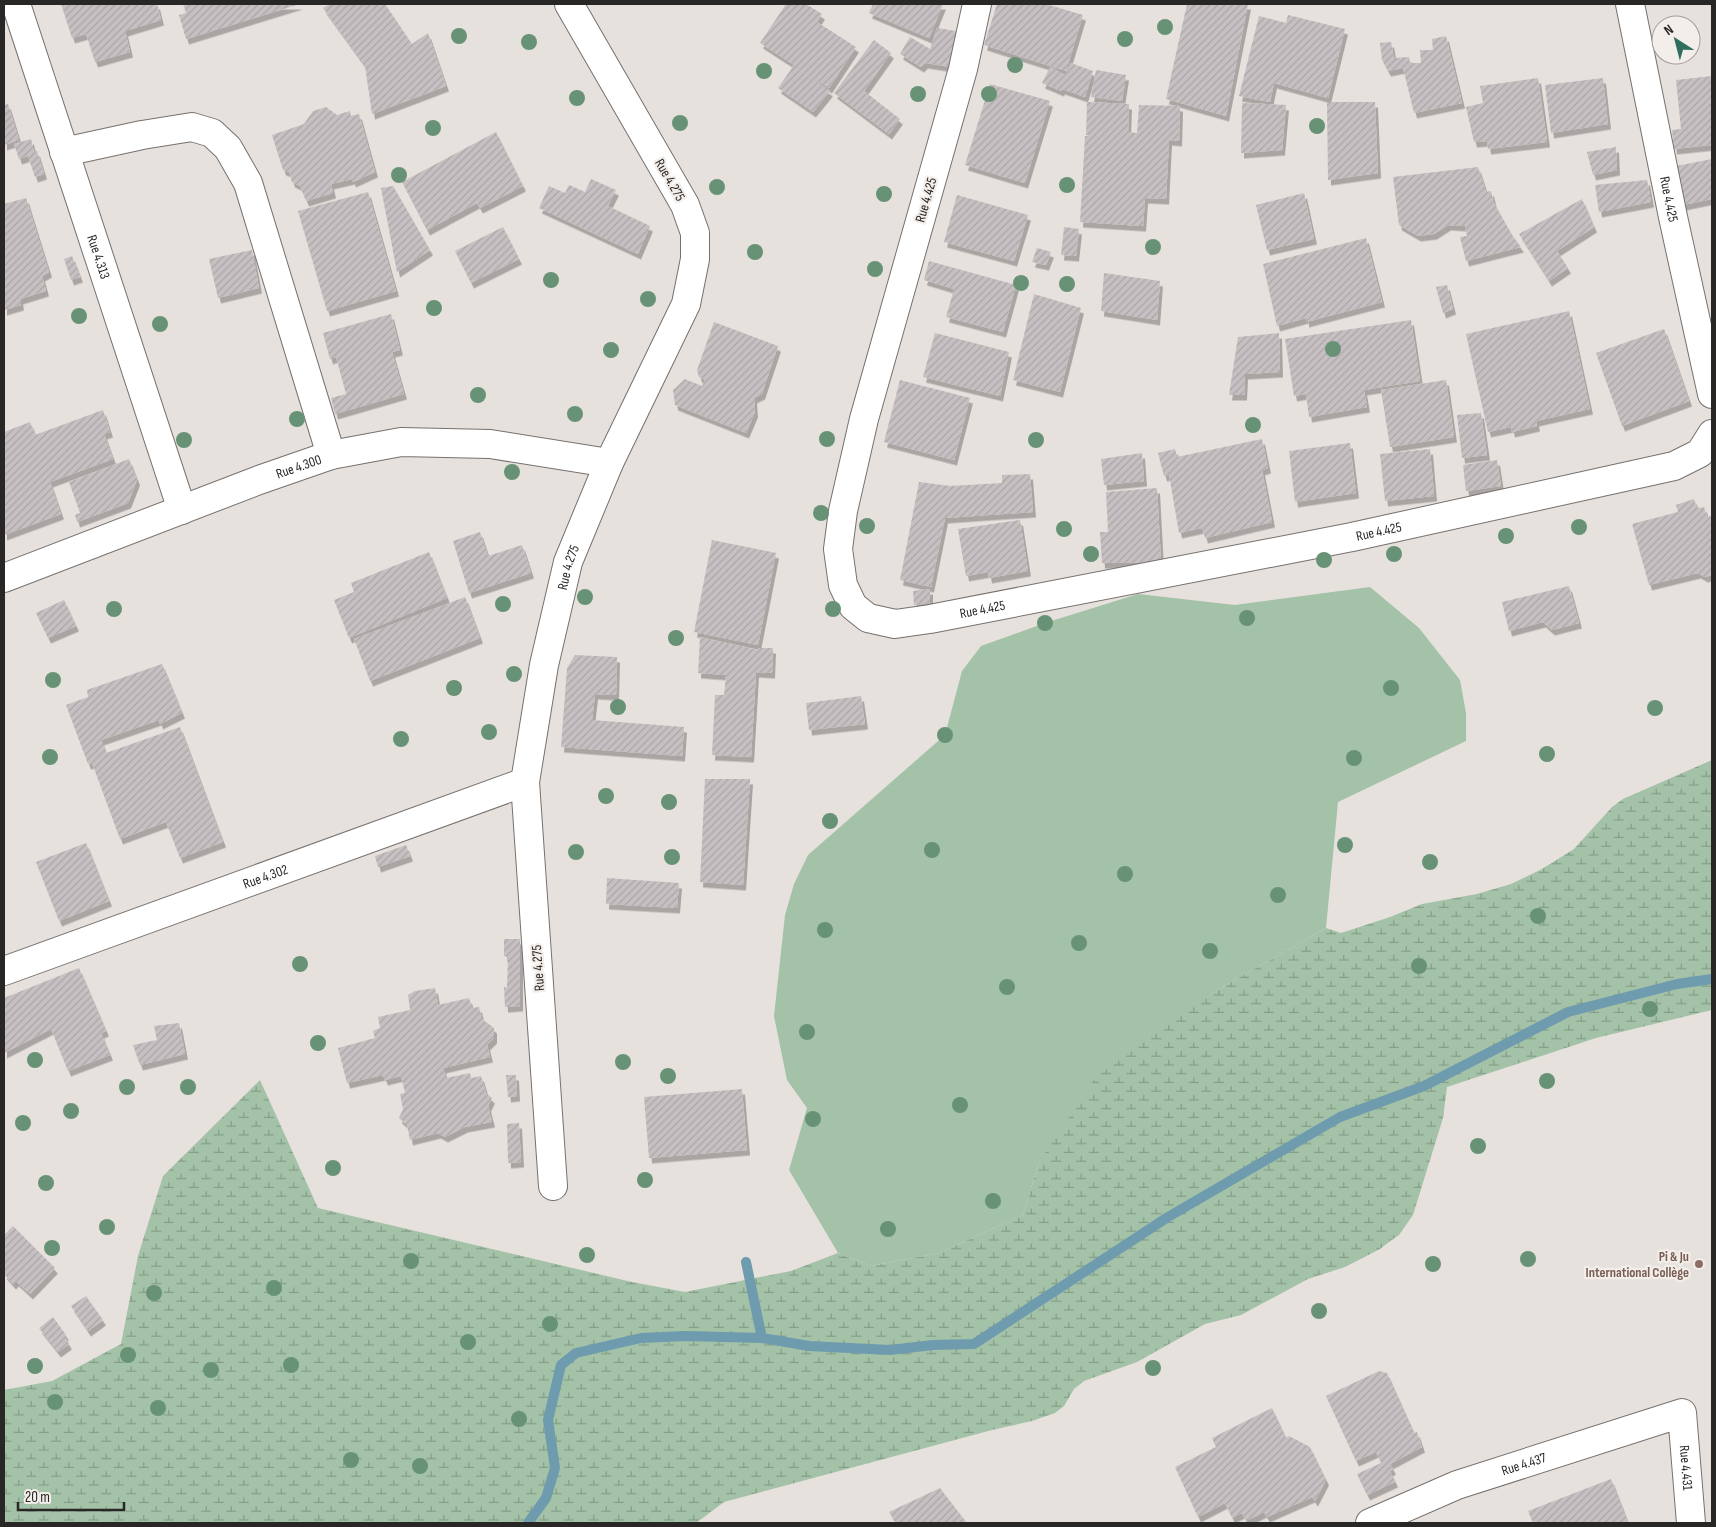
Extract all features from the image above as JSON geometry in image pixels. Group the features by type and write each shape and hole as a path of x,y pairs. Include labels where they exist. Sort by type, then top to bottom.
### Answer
{"street":[{"name":"Rue 4.313","path":"16,4 182,510"},
{"name":"Rue 4.275","path":"553,1186 525,782 544,665 568,562 609,463 686,304 695,259 695,233 685,205 569,4"},
{"name":"Rue 4.425","path":"978,4 963,68 864,419 843,511 838,549 843,585 853,606 868,618 894,624 930,619 1352,537 1674,466 1700,453 1712,437"},
{"name":"Rue 4.425","path":"1630,4 1673,217 1712,394"},
{"path":"64,152 142,134 192,127 212,133 228,148 248,183 331,455"},
{"name":"Rue 4.300","path":"4,578 259,480 331,455 401,442 490,444 609,463"},
{"name":"Rue 4.302","path":"4,971 525,782"},
{"name":"Rue 4.437","path":"1370,1523 1457,1485 1682,1413"},
{"name":"Rue 4.431","path":"1682,1413 1691,1523"}],"green space":[{"path":"1370,587 1419,628 1460,680 1466,713 1466,741 1338,802 1326,928 1212,993 1039,1162 1023,1215 939,1253 871,1266 838,1253 789,1170 807,1108 787,1080 774,1016 785,915 794,884 808,855 945,735 962,671 981,646 1045,623 1138,594 1235,605"},
{"path":"1712,760 1712,1010 1596,1038 1447,1087 1443,1118 1413,1215 1399,1235 1380,1249 1345,1267 1308,1279 1241,1315 1205,1324 1137,1362 1084,1381 1074,1389 1064,1406 1055,1413 1032,1421 724,1502 696,1523 4,1523 4,1390 52,1381 121,1344 138,1256 163,1176 260,1080 318,1208 632,1282 685,1292 791,1271 838,1253 871,1266 939,1253 1023,1215 1039,1162 1096,1077 1212,993 1326,928 1341,933 1422,904 1477,894 1511,884 1542,869 1574,849 1612,807 1623,799"}],"building":[{"path":"61,4 157,4 161,20 125,31 130,52 95,62 86,34 72,38"},
{"path":"183,4 300,4 186,39 179,15 186,13"},
{"path":"330,4 385,4 412,44 428,33 446,86 372,114 365,66 323,8"},
{"path":"786,4 806,4 822,14 817,22 856,47 829,88 795,67 830,91 813,112 778,88 794,65 760,43"},
{"path":"873,4 943,4 929,38 869,13"},
{"path":"997,4 1046,4 1083,15 1066,71 984,45"},
{"path":"1187,4 1248,4 1226,116 1166,99"},
{"path":"1288,15 1345,29 1328,98 1274,83 1270,102 1239,96 1259,16 1286,23"},
{"path":"937,28 968,33 957,68 925,63 921,67 900,54 910,37 930,49"},
{"path":"1446,36 1462,103 1414,113 1403,68 1388,71 1382,60 1380,43 1391,42 1394,58 1409,57 1410,63 1421,63 1420,50 1433,50 1432,39"},
{"path":"874,40 891,53 864,91 900,119 889,134 834,93"},
{"path":"1071,63 1093,71 1085,97 1062,89 1061,91 1042,83 1050,67 1065,75"},
{"path":"1096,70 1126,75 1122,101 1091,97"},
{"path":"1712,76 1712,145 1674,149 1672,130 1681,129 1676,80"},
{"path":"1538,78 1547,142 1488,149 1487,141 1474,142 1466,107 1483,103 1480,86"},
{"path":"1603,78 1608,124 1551,133 1545,85"},
{"path":"990,84 1050,101 1025,183 965,165"},
{"path":"1087,102 1129,104 1128,132 1137,133 1139,105 1180,106 1179,141 1169,140 1166,199 1145,198 1143,226 1080,222 1085,136 1091,136 1086,135"},
{"path":"1327,102 1375,102 1378,173 1328,180"},
{"path":"1242,103 1286,105 1282,150 1241,153"},
{"path":"8,104 19,140 4,145 4,105"},
{"path":"326,107 337,115 350,111 351,116 359,114 375,172 353,182 352,179 331,184 333,193 306,201 300,186 292,182 289,172 283,170 272,135 304,124 313,111"},
{"path":"496,132 523,186 480,208 477,203 427,230 402,182"},
{"path":"31,139 34,152 37,151 44,174 35,177 28,156 19,159 14,144"},
{"path":"1616,147 1617,170 1593,175 1587,152"},
{"path":"1712,159 1712,199 1683,205 1676,166"},
{"path":"1478,167 1486,192 1491,191 1494,203 1521,247 1466,261 1460,237 1467,236 1465,226 1448,225 1434,234 1418,236 1399,225 1393,177"},
{"path":"591,179 616,190 608,206 650,226 638,254 539,208 549,186 565,193 569,185 585,192"},
{"path":"1647,180 1651,202 1599,212 1595,185"},
{"path":"393,186 430,250 397,272 381,188"},
{"path":"368,192 396,291 327,311 298,211"},
{"path":"1304,193 1314,239 1267,250 1256,205"},
{"path":"957,195 1028,215 1014,261 944,242"},
{"path":"26,198 49,272 42,276 46,291 20,299 21,305 4,310 4,204"},
{"path":"1582,199 1594,227 1557,251 1568,268 1549,281 1519,234"},
{"path":"503,227 519,259 471,283 455,251"},
{"path":"1064,227 1079,229 1076,256 1061,255"},
{"path":"1366,238 1382,302 1306,322 1306,318 1277,326 1263,264"},
{"path":"1037,248 1051,252 1046,265 1032,262"},
{"path":"252,250 259,288 218,298 209,259"},
{"path":"72,256 80,277 71,280 64,259"},
{"path":"929,261 1016,285 1003,332 946,317 954,289 924,280"},
{"path":"1104,273 1160,281 1157,320 1101,311"},
{"path":"1447,285 1453,309 1443,313 1436,287"},
{"path":"1034,294 1081,308 1060,392 1013,380"},
{"path":"1569,311 1590,409 1536,421 1537,426 1512,432 1511,427 1488,432 1466,334"},
{"path":"391,314 400,350 392,352 404,394 335,414 331,398 346,394 336,357 330,359 323,333"},
{"path":"1411,320 1420,381 1364,390 1367,407 1309,417 1306,394 1294,396 1285,339"},
{"path":"714,322 778,346 762,394 754,398 755,412 746,433 675,405 673,390 685,379 702,386 705,380 699,377 697,370"},
{"path":"1664,329 1689,401 1622,426 1596,353"},
{"path":"935,333 1009,352 1000,396 923,377"},
{"path":"1279,333 1280,372 1245,374 1244,395 1229,395 1238,337"},
{"path":"900,380 970,398 954,460 884,442"},
{"path":"1446,380 1454,437 1390,447 1381,390"},
{"path":"103,410 110,432 104,434 113,459 50,482 61,514 4,535 4,432 30,422 35,435"},
{"path":"1481,413 1487,455 1462,458 1457,415"},
{"path":"1262,439 1268,468 1262,470 1272,522 1205,538 1202,528 1179,533 1169,475 1164,476 1158,453 1175,449 1177,457"},
{"path":"1350,443 1356,493 1295,502 1289,451"},
{"path":"1430,449 1434,496 1385,501 1380,454"},
{"path":"1142,453 1144,481 1104,485 1101,459"},
{"path":"129,459 137,480 128,503 77,522 75,515 80,513 69,482"},
{"path":"1497,460 1501,486 1466,491 1463,465"},
{"path":"1030,474 1033,512 945,518 931,587 900,580 919,482 950,486 1002,483 1002,475"},
{"path":"1157,488 1161,562 1102,563 1100,532 1108,532 1106,492"},
{"path":"1694,499 1697,508 1704,507 1707,517 1712,516 1712,575 1705,577 1698,573 1649,585 1632,524 1678,512 1676,505"},
{"path":"1020,520 1028,571 989,578 988,572 966,576 958,529"},
{"path":"480,532 488,556 522,545 531,573 469,593 453,541"},
{"path":"712,540 776,553 758,645 694,632"},
{"path":"429,552 447,598 349,638 334,600 354,592 351,583"},
{"path":"1569,586 1579,623 1552,630 1543,622 1509,631 1502,602"},
{"path":"930,589 930,603 914,605 913,591"},
{"path":"465,597 480,638 370,681 354,639"},
{"path":"64,600 76,626 48,638 36,613"},
{"path":"700,637 758,650 758,648 773,648 772,673 756,672 751,757 712,755 715,695 724,695 726,675 698,673"},
{"path":"575,655 617,657 616,695 595,694 592,720 684,727 682,756 561,747 567,668"},
{"path":"162,664 182,713 160,724 159,720 101,740 106,753 180,727 223,842 180,858 166,822 120,839 92,763 88,764 66,705 88,697 87,690"},
{"path":"861,696 865,724 809,730 806,703"},
{"path":"705,779 750,779 743,885 700,882"},
{"path":"86,843 109,901 59,921 36,862"},
{"path":"406,845 410,856 378,867 375,856"},
{"path":"607,878 679,883 677,908 606,904"},
{"path":"504,939 520,939 520,1006 505,1007 504,987 507,988 508,957 504,956"},
{"path":"79,968 106,1031 101,1033 110,1055 68,1071 51,1029 4,1053 4,998"},
{"path":"435,988 438,1005 469,998 472,1008 479,1007 482,1019 494,1028 494,1038 487,1045 490,1057 443,1068 446,1078 470,1073 471,1078 481,1076 486,1093 492,1098 488,1106 492,1122 465,1127 445,1137 438,1133 410,1140 407,1125 399,1118 403,1109 400,1094 405,1093 401,1076 385,1080 383,1075 347,1083 338,1048 375,1038 373,1031 380,1028 378,1017 410,1010 408,995 415,991"},
{"path":"179,1023 185,1054 140,1065 133,1045 157,1040 154,1026"},
{"path":"506,1075 516,1075 517,1096 508,1097"},
{"path":"742,1089 747,1150 649,1158 644,1097"},
{"path":"519,1123 521,1162 508,1163 507,1124"},
{"path":"13,1226 55,1268 30,1294 16,1281 13,1284 4,1274 4,1235"},
{"path":"86,1296 103,1320 88,1331 71,1306"},
{"path":"53,1317 66,1335 64,1336 69,1344 58,1352 39,1328"},
{"path":"1379,1371 1387,1373 1414,1433 1417,1432 1422,1447 1390,1464 1393,1469 1390,1471 1395,1482 1367,1495 1357,1474 1381,1463 1376,1452 1356,1461 1326,1396"},
{"path":"1272,1408 1286,1438 1289,1436 1310,1447 1326,1480 1315,1501 1312,1497 1267,1517 1264,1512 1246,1521 1242,1513 1232,1518 1225,1503 1198,1517 1175,1467 1216,1447 1212,1438"},
{"path":"1611,1479 1628,1523 1533,1523 1528,1511"},
{"path":"940,1488 967,1523 896,1523 889,1512"}],"waterway":[{"path":"528,1523 546,1498 555,1468 548,1420 561,1365 576,1353 641,1338 686,1336 762,1338 809,1346 890,1350 933,1345 974,1344 1168,1217 1340,1117 1424,1086 1568,1012 1677,984 1712,979"},
{"path":"746,1262 762,1338"}],"place":[{"name":"Pi & Ju International Collège","path":"1699,1264"}]}
